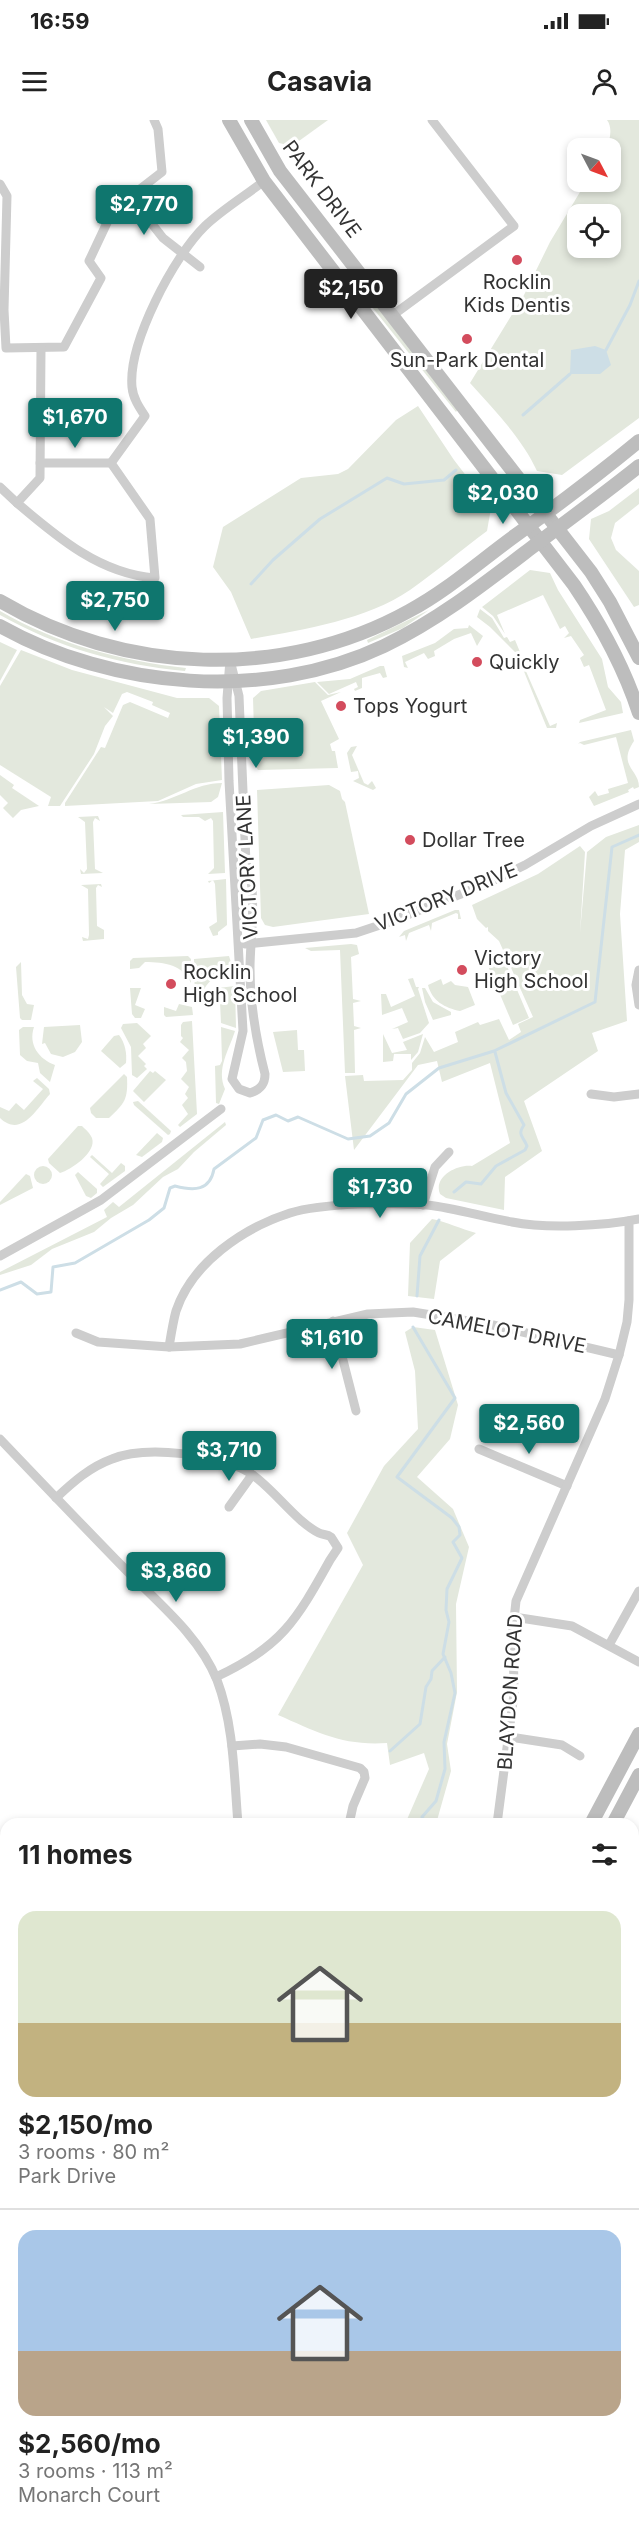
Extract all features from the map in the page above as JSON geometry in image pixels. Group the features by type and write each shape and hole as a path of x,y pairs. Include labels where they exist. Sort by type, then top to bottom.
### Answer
{"main road":[{"name":"PARK DRIVE","path":"229,120 264,182 530,525 595,615 623,669 639,713"},
{"path":"242,120 268,166 280,171"},
{"name":"PARK DRIVE","path":"251,120 280,171 591,572 610,602 639,658"},
{"path":"264,182 274,177 279,179 335,252 361,273"},
{"path":"0,602 57,630 118,649 181,658 230,660 308,649 349,638 388,621 444,590 639,441"},
{"path":"0,626 51,649 113,669 180,680 232,681 312,669 383,646 445,612 639,466"},
{"path":"594,1818 639,1734"},
{"path":"616,1818 639,1775"}],"street":[{"path":"0,184 7,196 6,348 64,347 101,278 89,261 113,210 129,195 162,172 158,129 154,120"},
{"path":"393,315 514,226 432,120"},
{"path":"111,463 145,416 136,404 132,387 134,365 148,318 182,253 204,227 264,182"},
{"path":"129,195 163,238 200,267"},
{"path":"17,503 40,478 41,348"},
{"path":"40,463 111,463"},
{"path":"0,487 76,550 127,575 155,578 150,519 111,463"},
{"name":"VICTORY LANE","path":"230,660 232,681 229,782 243,1031 232,1079 239,1089 250,1093 260,1089 265,1080 253,1029 250,871 246,862 239,696 232,681"},
{"name":"VICTORY DRIVE","path":"238,944 356,933 389,922 484,885 525,865 591,826 639,804"},
{"path":"639,970 636,985 639,1005"},
{"path":"591,1094 614,1097 639,1094"},
{"path":"0,1256 101,1200 221,1109"},
{"path":"423,1205 435,1167 449,1152"},
{"path":"169,1347 177,1311 193,1280 219,1251 251,1230 290,1213 312,1209 423,1205 530,1225 634,1220"},
{"name":"BLAYDON ROAD","path":"498,1818 514,1694 516,1601 605,1399 619,1355 627,1322 634,1220"},
{"name":"CAMELOT DRIVE","path":"76,1333 98,1342 169,1347 240,1344 333,1321 379,1313 413,1312 441,1315 619,1355"},
{"path":"333,1321 356,1411"},
{"path":"0,1439 188,1634 216,1677 224,1703 232,1746 238,1818"},
{"path":"479,1449 567,1486"},
{"path":"56,1498 92,1468 115,1458 128,1455 204,1456 226,1461 252,1475 276,1494 302,1521 320,1534 332,1537 338,1548 304,1606 282,1634 259,1654 216,1677"},
{"path":"229,1507 252,1475"},
{"path":"609,1645 639,1591"},
{"path":"514,1617 572,1626 639,1662"},
{"path":"510,1737 562,1745 580,1756"},
{"path":"232,1746 260,1744 286,1746 360,1768 365,1778 350,1818"}],"shaded area":[{"path":"266,120 328,120 292,146 279,143"},
{"path":"607,120 639,120 639,418 562,475 537,471 516,436 470,383 524,295 567,214 567,258 621,258 621,204 573,204 580,192 621,192 621,138 610,138 610,127"},
{"path":"355,279 458,409 456,412 352,282"},
{"path":"595,346 606,350 611,365 600,374 570,374 571,350"},
{"path":"418,406 454,460 491,508 487,531 410,590 374,609 333,622 251,639 231,592 213,567 223,527 301,478 338,474 348,469 396,420"},
{"path":"639,488 639,504 615,523 611,538 616,550 639,571 639,605 634,607 589,539 591,519 609,511"},
{"path":"530,570 550,573 558,590 602,659 608,687 621,702 623,713 579,723 580,720 606,710 589,665 584,667 580,658 584,655 571,636 564,638 569,633 565,626 560,629 543,595 497,615 505,634 493,616 482,607"},
{"path":"480,609 492,618 504,638 507,637 510,642 515,640 520,652 515,652 477,617"},
{"path":"429,610 403,628 368,643 367,640"},
{"path":"0,611 67,642 114,656 186,668 185,671 160,668 89,653 22,626 0,615"},
{"path":"469,625 483,636 477,646 471,633 454,639 434,651 435,656 428,659 424,653 405,662 408,668 404,667 402,656 435,643 454,629 468,628"},
{"path":"0,642 17,650 0,681"},
{"path":"21,650 72,670 177,698 209,698 219,706 222,780 196,784 158,801 65,806 101,747 105,748 123,705 130,702 168,718 170,713 152,705 153,702 127,692 122,694 113,713 104,707 113,716 105,726 94,754 60,806 48,806 51,797 0,765 0,686"},
{"path":"529,663 532,666 525,669 550,726 557,723 556,728 547,728 523,669"},
{"path":"384,666 387,677 383,678 380,673 362,678 362,688 355,691 354,689 358,687 356,682 329,694 317,682 350,679"},
{"path":"315,682 328,695 341,692 321,701 339,739 330,744 332,751 335,751 338,768 258,770 255,765 253,698 261,691"},
{"path":"631,730 634,741 629,749 628,762 639,787 634,789 633,787 628,790 629,792 594,806 589,797 595,791 598,796 609,793 608,789 628,783 616,737 584,745 578,744 580,742"},
{"path":"357,746 352,755 364,783 368,785 372,781 376,788 373,790 353,781 359,778 358,771 351,772 347,753 351,747"},
{"path":"0,775 14,785 12,788 39,806 21,810 13,818 3,808 8,803 0,795"},
{"path":"222,783 218,797 211,802 149,804 203,786"},
{"path":"329,785 340,791 345,802 369,914 273,927 265,925 261,918 257,790"},
{"path":"223,812 225,873 208,874 214,868 213,821 211,818 205,821 199,817 181,815"},
{"path":"98,816 100,821 95,818 93,822 95,869 103,873 81,874 80,869 84,873 87,869 85,822 78,817"},
{"path":"639,825 639,842 625,850 620,914 627,1021 592,1033 598,1051 524,1101 542,1151 505,1177 504,1210 446,1198 440,1194 439,1188 443,1177 453,1169 472,1166 510,1143 490,1063 442,1082 437,1061 418,1065 354,1150 345,1076 363,1075 364,1081 403,1080 412,1070 412,1063 420,1053 425,1037 434,1052 458,1042 455,1032 478,1022 480,1025 499,1019 509,1040 521,1032 518,1024 533,1017 499,941 488,931 488,927 486,928 477,919 472,905 538,874 580,846 585,852 580,933 587,852 606,837"},
{"path":"226,879 227,925 218,932 218,935 213,936 209,927 217,922 213,880"},
{"path":"101,884 102,887 98,885 96,888 97,926 104,930 104,939 83,941 82,937 88,939 89,935 88,889 81,885"},
{"path":"459,910 461,919 458,919 456,913 432,923 431,931 429,925 409,933 406,941 405,935 399,937 404,931"},
{"path":"357,945 359,954 351,957 353,999 361,1001 353,1003 354,1026 361,1028 354,1030 355,1073 345,1073 340,950 311,951 305,948"},
{"path":"188,956 191,959 191,983 178,968 166,964 145,962 139,968 130,969 130,961 133,958"},
{"path":"229,956 234,972 222,975 208,983 202,1000 195,1003 194,959"},
{"path":"504,959 529,1018 513,1025 488,966"},
{"path":"21,962 22,995 27,1004 34,1005 31,1020 20,1018 16,967"},
{"path":"413,978 416,987 419,987 429,1023 420,1033 403,1039 398,1028 392,1029 408,1022 402,1008 382,1015 381,994 386,994 391,1007 415,996 408,979"},
{"path":"441,979 443,985 451,981 455,985 468,987 475,1005 460,1011 440,1003 428,985"},
{"path":"235,986 236,1028 221,1023 220,1002 213,998 218,988"},
{"path":"130,988 141,988 135,1005 145,1009 141,1018 135,1018 132,1014"},
{"path":"422,988 425,988 433,1002 451,1012 451,1015 433,1020"},
{"path":"179,1004 192,1007 193,1015 166,1017 164,1015 164,1007 176,1011"},
{"path":"192,1021 197,1114 180,1127 178,1125 188,1114 182,1105 188,1098 185,1094 189,1087 181,1079 187,1071 186,1062 182,1058 189,1050 180,1042 183,1038 181,1025 183,1022"},
{"path":"137,1023 151,1036 143,1044 146,1048 138,1056 146,1064 144,1066 147,1069 137,1078 132,1075 131,1047 121,1028 123,1024"},
{"path":"80,1025 82,1042 75,1052 63,1057 51,1054 45,1043 42,1044 44,1027"},
{"path":"23,1027 34,1027 32,1040 36,1050 44,1059 55,1065 50,1082 40,1073 38,1063 27,1061 20,1055 19,1030"},
{"path":"221,1027 235,1031 223,1067 225,1089 219,1104 216,1103 215,1066 220,1065 222,1061"},
{"path":"297,1030 298,1050 304,1050 305,1071 283,1072 273,1032"},
{"path":"383,1034 392,1053 407,1050 403,1042 423,1034 418,1052 411,1060 411,1054 394,1054 393,1061 383,1062"},
{"path":"119,1035 126,1056 126,1063 120,1068 101,1051 114,1036"},
{"path":"150,1071 153,1073 155,1071 166,1080 144,1102 133,1091"},
{"path":"124,1074 127,1077 127,1091 122,1104 109,1118 96,1118 90,1108"},
{"path":"37,1078 49,1089 50,1094 34,1114 28,1120 15,1125 0,1118 0,1107 9,1111 16,1103 24,1110 43,1089 33,1081"},
{"path":"138,1101 171,1131 170,1134 168,1135 134,1105 133,1102"},
{"path":"225,1122 226,1125 178,1169 163,1177 133,1205 111,1218 94,1232 52,1249 31,1265 0,1275 0,1272 107,1217 104,1210 113,1202 119,1207"},
{"path":"78,1126 82,1126 91,1136 93,1143 91,1149 76,1164 60,1173 49,1163 48,1159"},
{"path":"157,1133 163,1138 162,1142 142,1157 136,1155"},
{"path":"92,1155 112,1173 121,1163 125,1166 125,1171 103,1187 100,1184 109,1174 90,1157"},
{"path":"43,1166 49,1169 52,1175 49,1181 43,1184 37,1181 34,1175 37,1169"},
{"path":"78,1172 97,1189 97,1193 91,1198 86,1196 75,1175"},
{"path":"26,1174 30,1176 33,1188 0,1205 0,1202"},
{"path":"432,1219 476,1233 440,1261 434,1299 408,1296 410,1243"},
{"path":"413,1327 435,1330 458,1405 450,1439 417,1477 453,1509 469,1547 456,1604 457,1692 447,1744 451,1771 438,1818 408,1818 429,1769 424,1753 390,1765 387,1743 343,1740 278,1715 363,1565 347,1533 384,1466 418,1429 415,1371 405,1332"}],"waterway":[{"path":"606,350 630,305 639,281"},
{"path":"523,415 570,374"},
{"path":"251,584 273,560 320,519 387,478 404,484 444,480 456,470"},
{"path":"0,1290 21,1282 37,1294 51,1292 53,1267 75,1263 149,1220 164,1208 170,1188 175,1186 195,1189 205,1185 209,1182 214,1169 256,1138 263,1120 276,1115 288,1121 298,1117 348,1139 370,1136 389,1123 406,1094 439,1068 494,1051 595,1002 612,847 639,835"},
{"path":"454,1192 466,1182 481,1184 496,1166 525,1150 527,1146 521,1133 524,1125 506,1093 495,1052"},
{"path":"417,1296 420,1256 439,1220"},
{"path":"413,1327 455,1398 397,1477 452,1518 459,1527 460,1535 453,1542 462,1558 447,1589 446,1610 449,1622 443,1654 451,1673 455,1693 444,1742 445,1769 436,1801 423,1818"},
{"path":"390,1751 420,1724 426,1687 431,1679 432,1671 445,1657"}],"place":[{"name":"Rocklin Kids Dentis","path":"517,260"},
{"name":"Sun-Park Dental","path":"467,339"},
{"name":"Quickly","path":"477,662"},
{"name":"Tops Yogurt","path":"341,706"},
{"name":"Dollar Tree","path":"410,840"},
{"name":"Victory High School","path":"462,970"},
{"name":"Rocklin High School","path":"171,984"}]}
